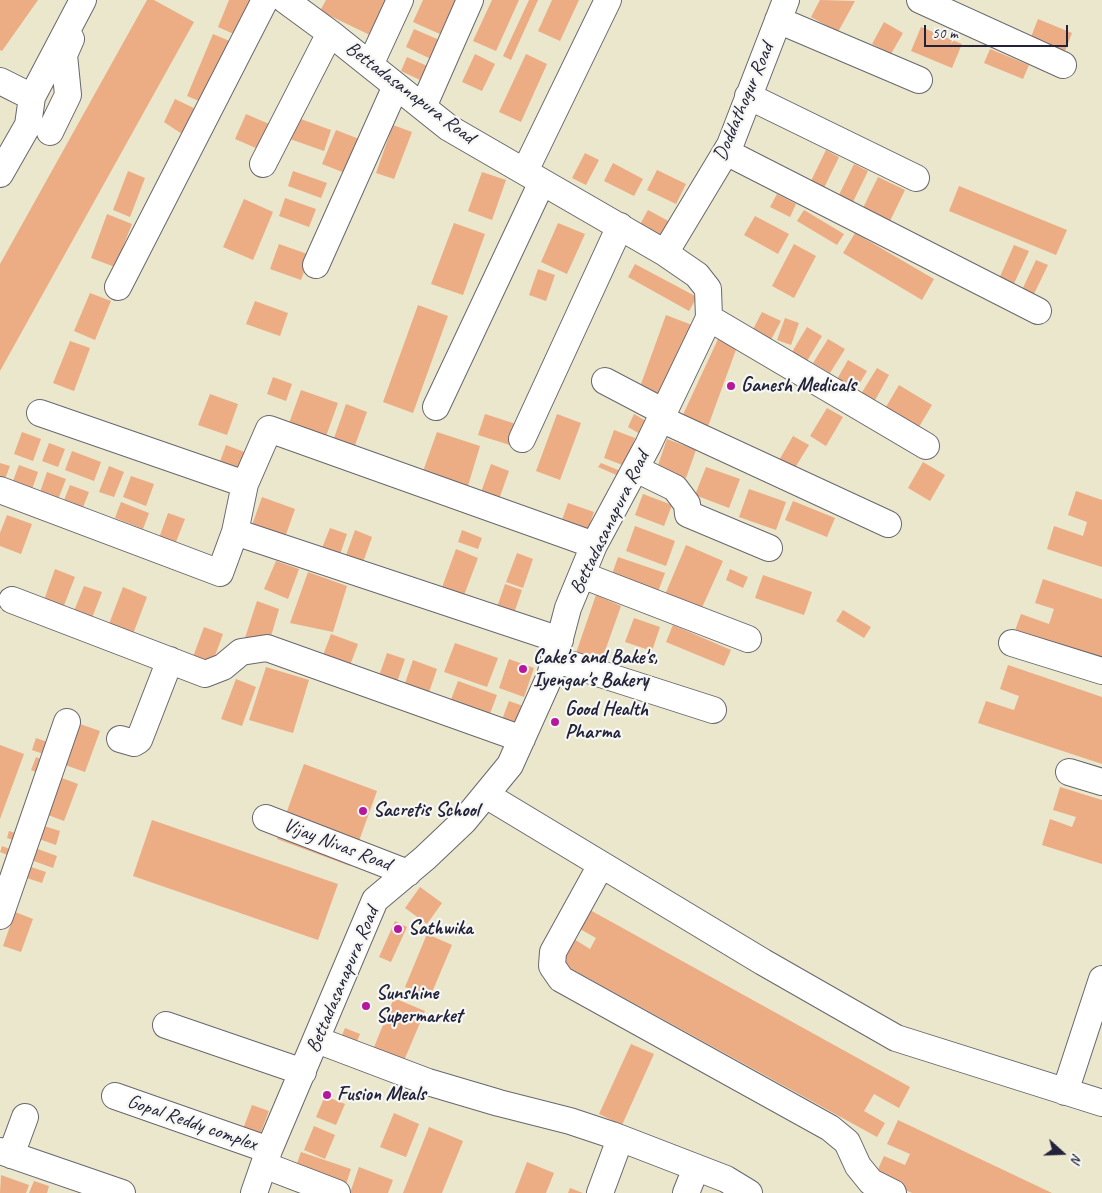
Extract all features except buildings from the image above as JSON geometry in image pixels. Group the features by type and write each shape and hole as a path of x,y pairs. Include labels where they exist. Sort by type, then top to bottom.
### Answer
{"street":[{"path":"0,174 28,125 32,97 83,0"},
{"path":"50,132 68,95 64,55 89,0"},
{"path":"118,288 265,0"},
{"name":"Bettadasanapura Road","path":"254,1193 375,900 408,873 464,821 510,765 550,676 568,608 594,545 636,469 709,318 708,289 697,275 665,252 449,128 330,33 285,0"},
{"path":"370,65 400,0"},
{"path":"423,107 470,0"},
{"path":"436,407 608,0"},
{"path":"920,0 1064,65"},
{"path":"782,10 919,80"},
{"name":"Doddathogur Road","path":"665,252 726,152 782,10"},
{"path":"263,164 330,33"},
{"path":"0,81 32,97"},
{"path":"316,265 396,86"},
{"path":"748,96 916,178"},
{"path":"726,152 1038,311"},
{"path":"522,439 620,226"},
{"path":"709,318 926,446"},
{"path":"605,381 662,416 888,524"},
{"path":"40,413 245,484"},
{"path":"0,490 220,573 235,532 245,484 268,429 594,545"},
{"path":"636,469 675,488 687,504 688,514 769,548"},
{"path":"235,532 557,650 713,710"},
{"path":"582,575 748,639"},
{"path":"12,600 205,674 223,667 241,652 267,648 522,739"},
{"path":"1012,642 1102,671"},
{"path":"120,739 134,743 140,740 170,660"},
{"path":"0,916 67,722"},
{"path":"1069,772 1102,782"},
{"path":"486,795 763,962 896,1038 1102,1103"},
{"name":"Vijay Nivas Road","path":"266,818 408,873"},
{"path":"601,864 553,952 552,966 561,978 830,1128 847,1142 858,1166 871,1182 893,1193"},
{"path":"1065,1092 1102,979"},
{"path":"166,1025 303,1072"},
{"path":"317,1040 428,1082 570,1121 726,1179 749,1193"},
{"name":"Gopal Reddy complex","path":"115,1096 267,1158 337,1193"},
{"path":"25,1117 6,1153 122,1193"},
{"path":"600,1193 620,1139"},
{"path":"686,1193 696,1168"}],"place":[{"name":"Ganesh Medicals","path":"731,386"},
{"name":"Cake's and Bake's, Iyengar's Bakery","path":"523,669"},
{"name":"Good Health Pharma","path":"555,722"},
{"name":"Sacretis School","path":"363,811"},
{"name":"Sathwika","path":"398,929"},
{"name":"Sunshine Supermarket","path":"366,1006"},
{"name":"Fusion Meals","path":"327,1095"}]}
